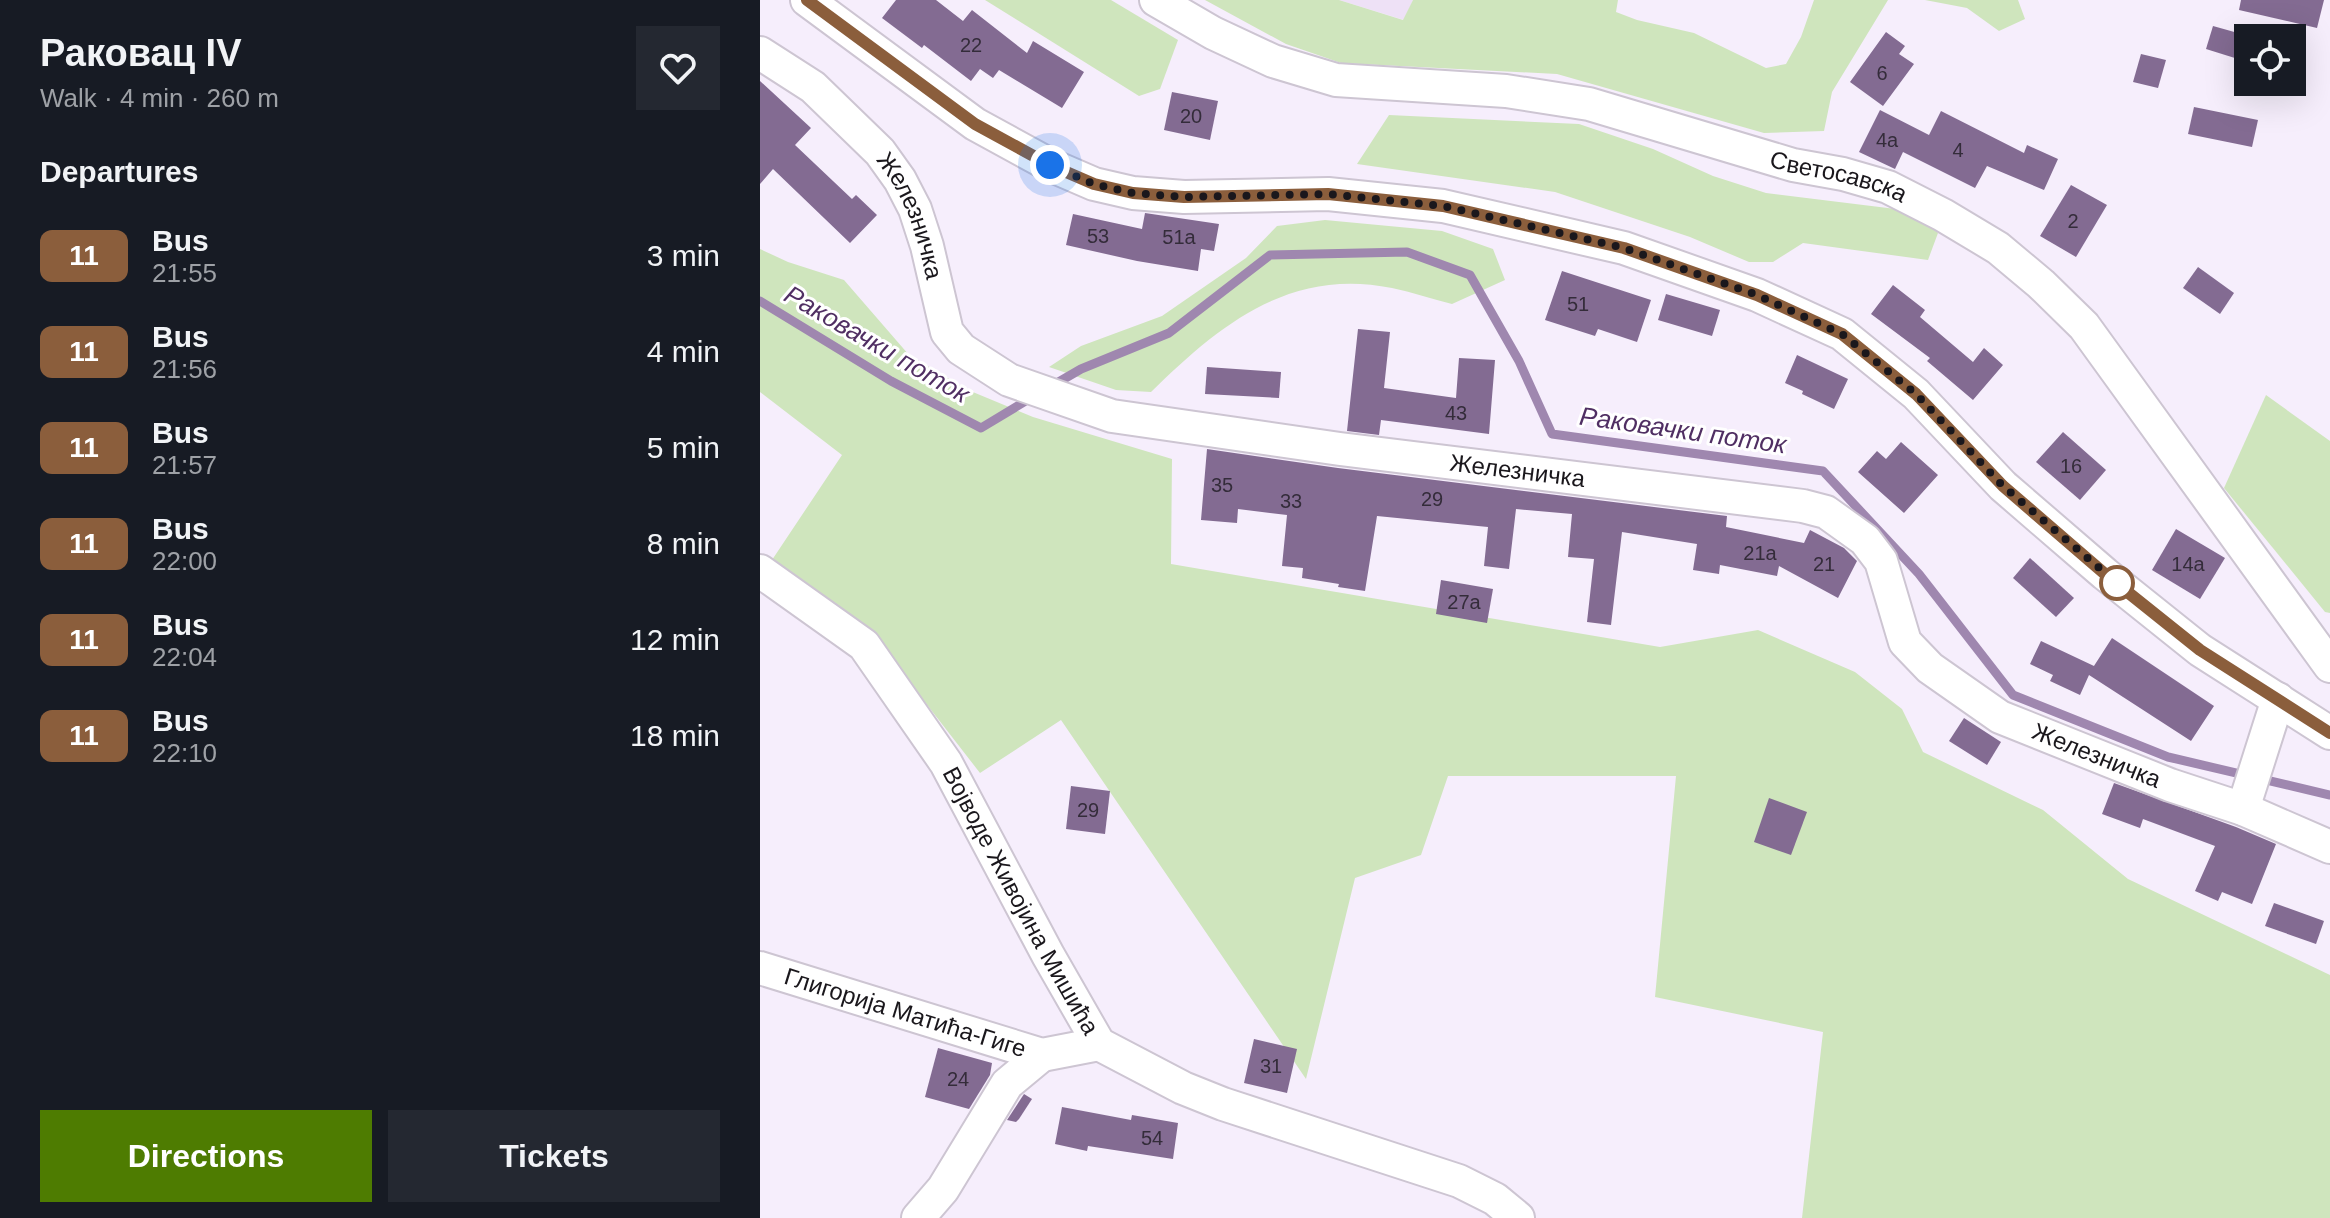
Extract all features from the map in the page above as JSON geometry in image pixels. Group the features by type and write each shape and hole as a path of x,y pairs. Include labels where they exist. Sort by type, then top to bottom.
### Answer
{"street":[{"path":"807,0 975,124 1050,165 1094,184 1133,193 1184,197 1328,194 1443,206 1624,248 1757,295 1842,334 1916,394 2003,486 2105,574 2200,650 2330,733"},
{"name":"Светосавска","path":"1156,0 1213,33 1273,61 1336,80 1506,91 1589,104 1793,165 1843,174 1888,187 1943,215 1998,248 2084,326 2330,666"},
{"name":"Железничка","path":"760,53 813,87 880,152 915,209 947,332 976,361 1009,380 1112,416 1340,449 1803,506 1826,512 1865,540 1881,561 1905,642 1930,668 2000,717 2170,785 2243,809 2330,847"},
{"name":"Војводе Живојина Мишића","path":"760,571 864,645 946,763 1099,1044 1183,1088 1223,1104 1459,1181 1495,1199 1518,1218"},
{"path":"2243,809 2278,699"},
{"name":"Глигорија Матића-Гиге","path":"760,968 1042,1055 1099,1044"},
{"path":"918,1218 943,1189 1007,1084 1042,1055"}],"shaded area":[{"path":"1339,0 1413,0 1404,20"}],"green space":[{"path":"985,0 1111,0 1178,40 1160,89 1139,96"},
{"path":"1205,0 1339,0 1403,20 1413,0 1618,0 1616,12 1694,33 1766,68 1786,64 1801,37 1814,0 1888,0 1832,92 1824,131 1764,133 1557,74 1341,63 1286,44"},
{"path":"1925,0 2018,0 2025,19 1999,31 1967,8"},
{"path":"1389,115 1579,124 1766,193 1912,211 1938,233 1928,260 1803,243 1773,262 1749,262 1690,237 1555,192 1357,164"},
{"path":"1325,220 1442,231 1493,249 1505,280 1452,304 1392,288 1355,284 1321,286 1289,294 1230,324 1151,392 1116,390 1049,367 1081,346 1162,316 1246,258 1277,226"},
{"path":"760,249 788,262 844,280 909,355 968,390 1033,417 1172,459 1171,564 1660,647 1758,630 1855,672 1902,709 1923,752 2043,810 2128,879 2330,975 2330,1218 1802,1218 1823,1032 1655,997 1676,776 1448,776 1421,855 1355,878 1306,1079 1061,720 980,773 869,630 770,563 842,455 760,392"},
{"path":"2266,395 2330,441 2330,613 2325,612 2224,488"}],"building":[{"path":"896,0 936,0 963,21 972,10 1027,53 1033,41 1084,72 1062,108 999,70 993,78 980,69 971,81 882,18"},
{"path":"2241,0 2324,0 2317,28 2239,10"},
{"path":"2213,26 2234,32 2234,58 2206,49"},
{"path":"1886,32 1905,46 1899,54 1914,64 1883,106 1850,82"},
{"path":"2141,54 2166,60 2158,88 2133,82"},
{"path":"760,81 811,128 795,145 852,199 856,195 877,215 850,243 773,169 760,184"},
{"path":"1172,92 1218,101 1210,140 1164,130"},
{"path":"2194,107 2258,120 2252,147 2188,134"},
{"path":"1880,110 1929,135 1941,111 2024,153 2027,145 2058,159 2044,190 1987,166 1975,188 1903,152 1895,169 1859,152"},
{"path":"2071,185 2107,205 2076,257 2040,236"},
{"path":"1145,213 1219,224 1214,251 1201,249 1198,271 1066,245 1073,214 1142,229"},
{"path":"2198,267 2234,293 2220,314 2183,288"},
{"path":"1562,271 1651,300 1637,342 1598,329 1595,336 1545,320"},
{"path":"1893,285 1925,310 1920,317 1973,362 1984,348 2003,365 1973,400 1927,361 1930,358 1871,314"},
{"path":"1666,294 1720,310 1712,336 1658,320"},
{"path":"1358,329 1390,332 1384,388 1456,398 1459,358 1495,360 1489,434 1381,420 1379,435 1347,431"},
{"path":"1797,355 1848,379 1834,409 1785,383"},
{"path":"1207,367 1281,372 1279,398 1205,394"},
{"path":"2063,432 2106,470 2080,500 2036,462"},
{"path":"1901,442 1938,475 1904,513 1858,472 1877,451 1886,459"},
{"path":"1207,449 1727,516 1726,527 1804,543 1810,530 1844,548 1857,561 1838,598 1779,566 1777,576 1720,565 1719,574 1693,570 1697,544 1622,532 1611,625 1587,622 1594,559 1568,557 1572,514 1516,509 1509,569 1484,566 1488,527 1377,516 1365,591 1338,587 1339,584 1302,578 1303,568 1282,566 1287,515 1238,509 1237,523 1201,520"},
{"path":"2176,529 2225,558 2200,599 2152,570"},
{"path":"2030,558 2074,598 2056,617 2013,578"},
{"path":"1441,580 1493,589 1487,623 1436,614"},
{"path":"2112,638 2214,706 2191,741 2089,675 2080,695 2050,681 2053,675 2030,664 2041,641 2094,666"},
{"path":"1964,718 2001,742 1987,765 1949,741"},
{"path":"2114,783 2276,844 2252,904 2222,892 2218,901 2195,891 2215,846 2143,819 2140,828 2102,814"},
{"path":"1071,786 1110,791 1105,834 1066,829"},
{"path":"1769,798 1807,812 1791,855 1754,842"},
{"path":"2274,903 2324,921 2316,944 2265,926"},
{"path":"1254,1039 1297,1049 1287,1093 1244,1083"},
{"path":"938,1048 992,1063 990,1075 969,1109 925,1097"},
{"path":"1024,1094 1032,1099 1019,1119 1016,1122 1007,1120"},
{"path":"1062,1107 1131,1120 1132,1115 1178,1123 1173,1159 1088,1146 1087,1151 1055,1144"}],"waterway":[{"name":"Раковачки поток","path":"1050,387 1081,369 1169,333 1270,255 1407,252 1470,275 1519,361 1552,434 1823,471 1919,574 2013,695 2168,757 2330,795"},
{"name":"Раковачки поток","path":"760,301 891,381 981,428 1034,396"}],"bus line":[{"name":"11","path":"807,0 975,124 1050,165 1094,184 1133,193 1184,197 1328,194 1443,206 1624,248 1757,295 1842,334 1916,394 2003,486 2105,574 2200,650 2330,733"}],"route":[{"path":"1050,165 1094,184 1133,193 1184,197 1328,194 1443,206 1624,248 1757,295 1842,334 1916,394 2003,486 2117,583"}]}
